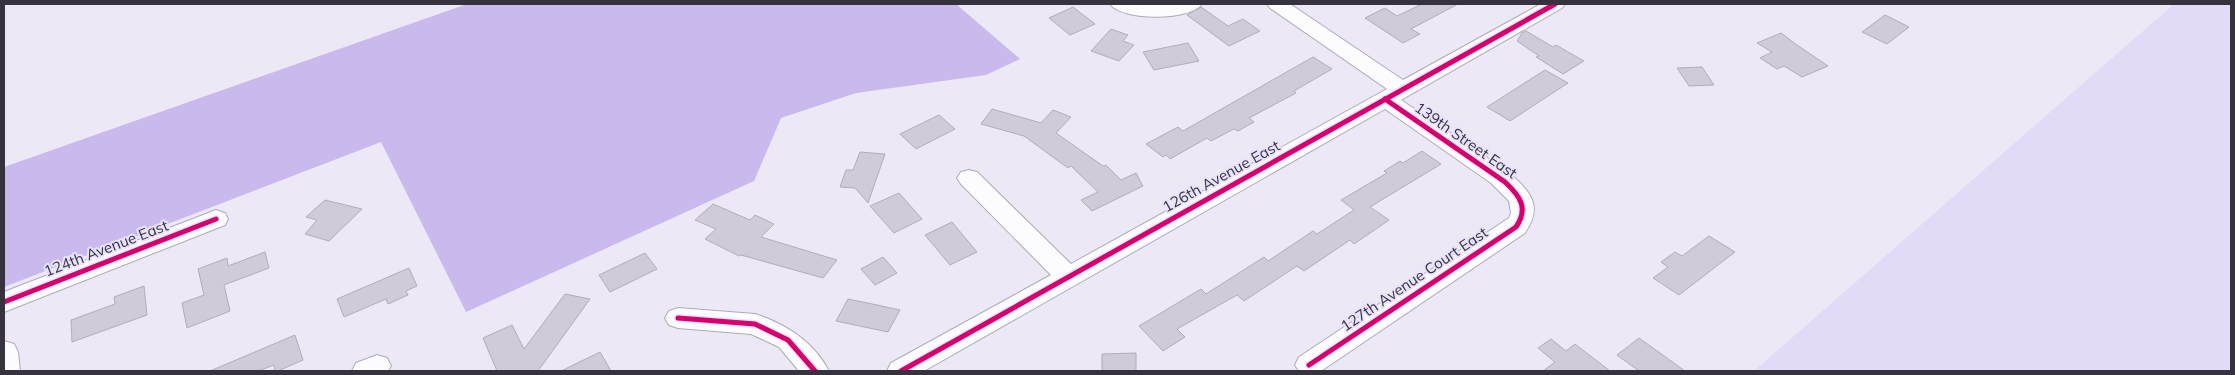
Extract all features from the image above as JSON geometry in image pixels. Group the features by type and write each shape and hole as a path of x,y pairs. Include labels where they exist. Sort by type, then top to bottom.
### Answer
{"street":[{"path":"1123,5 1155,12 1177,9 1192,4"},
{"name":"139th Street East","path":"1278,4 1499,177 1521,198 1523,208"},
{"name":"126th Avenue East","path":"901,371 1555,4"},
{"path":"969,178 1069,277"},
{"name":"127th Avenue Court East","path":"1309,365 1516,227 1520,222 1523,208"},
{"name":"124th Avenue East","path":"4,302 216,219"},
{"path":"678,318 754,324 788,340 815,371"},
{"path":"4,352 6,371"}],"shaded area":[{"path":"467,4 956,4 1020,59 986,75 856,93 781,118 754,181 466,312 381,142 4,287 4,167"},
{"path":"2174,4 2231,4 2231,371 1754,371"}],"building":[{"path":"1422,4 1458,4 1411,29 1420,34 1403,43 1365,18 1385,8 1397,16"},
{"path":"1073,7 1095,24 1070,35 1049,18"},
{"path":"1201,7 1228,26 1243,19 1260,31 1229,46 1187,15"},
{"path":"1885,15 1909,27 1887,44 1862,32"},
{"path":"1111,29 1128,35 1123,41 1134,45 1119,61 1091,51"},
{"path":"1526,31 1553,47 1556,45 1584,61 1563,74 1536,57 1539,56 1517,41 1522,33"},
{"path":"1781,33 1828,66 1802,77 1784,66 1777,69 1760,58 1772,52 1757,43"},
{"path":"1188,43 1199,61 1154,70 1143,52"},
{"path":"1313,57 1332,69 1294,91 1296,93 1249,118 1254,122 1238,131 1234,129 1211,141 1207,138 1170,159 1166,155 1163,157 1146,144 1178,127 1183,131"},
{"path":"1702,67 1714,85 1689,86 1677,68"},
{"path":"1545,70 1568,83 1510,121 1487,107"},
{"path":"992,109 1041,123 1053,110 1071,117 1056,133 1103,166 1106,165 1121,180 1136,173 1143,186 1092,211 1081,200 1098,192 1071,166 1068,168 1024,136 981,124"},
{"path":"939,115 955,129 916,149 900,134"},
{"path":"1422,151 1441,164 1370,207 1389,220 1354,244 1350,240 1304,271 1297,266 1244,301 1237,295 1177,329 1185,337 1163,351 1139,326 1201,289 1206,294 1264,257 1268,261 1313,231 1317,234 1354,210 1341,200 1387,173 1384,171 1400,161 1403,163"},
{"path":"860,152 885,154 868,203 855,188 840,187 846,170 853,170"},
{"path":"899,193 922,219 894,233 870,206"},
{"path":"325,200 362,209 329,241 305,234 317,220 306,217"},
{"path":"713,204 750,220 755,215 774,224 761,237 837,260 823,278 739,256 705,239 716,229 695,220"},
{"path":"952,222 977,252 950,265 925,235"},
{"path":"1709,236 1735,252 1679,295 1653,278 1668,267 1661,262 1675,252 1682,256"},
{"path":"265,252 269,268 224,285 230,311 187,328 182,303 204,295 198,269 227,258 228,266"},
{"path":"645,253 657,269 610,292 599,275"},
{"path":"883,257 897,273 875,285 861,269"},
{"path":"409,268 417,286 406,291 408,295 388,304 386,299 344,317 337,299"},
{"path":"144,286 147,315 72,342 71,320 115,304 114,297"},
{"path":"565,294 590,299 538,371 497,371 483,338 512,325 524,349"},
{"path":"848,299 900,310 888,332 836,321"},
{"path":"295,335 303,360 278,371 275,371 274,365 258,371 210,371"},
{"path":"1639,338 1685,371 1639,371 1617,355"},
{"path":"1551,339 1566,351 1575,344 1610,371 1543,371 1555,362 1538,348"},
{"path":"600,352 611,371 561,371"},
{"path":"1136,353 1136,371 1102,371 1102,354"}],"cycle path":[{"path":"901,371 1555,4"},
{"path":"1309,365 1516,227 1521,220 1523,213 1520,199 1505,182 1385,99"},
{"path":"4,302 216,219"},
{"path":"678,318 755,324 788,340 815,371"}]}
